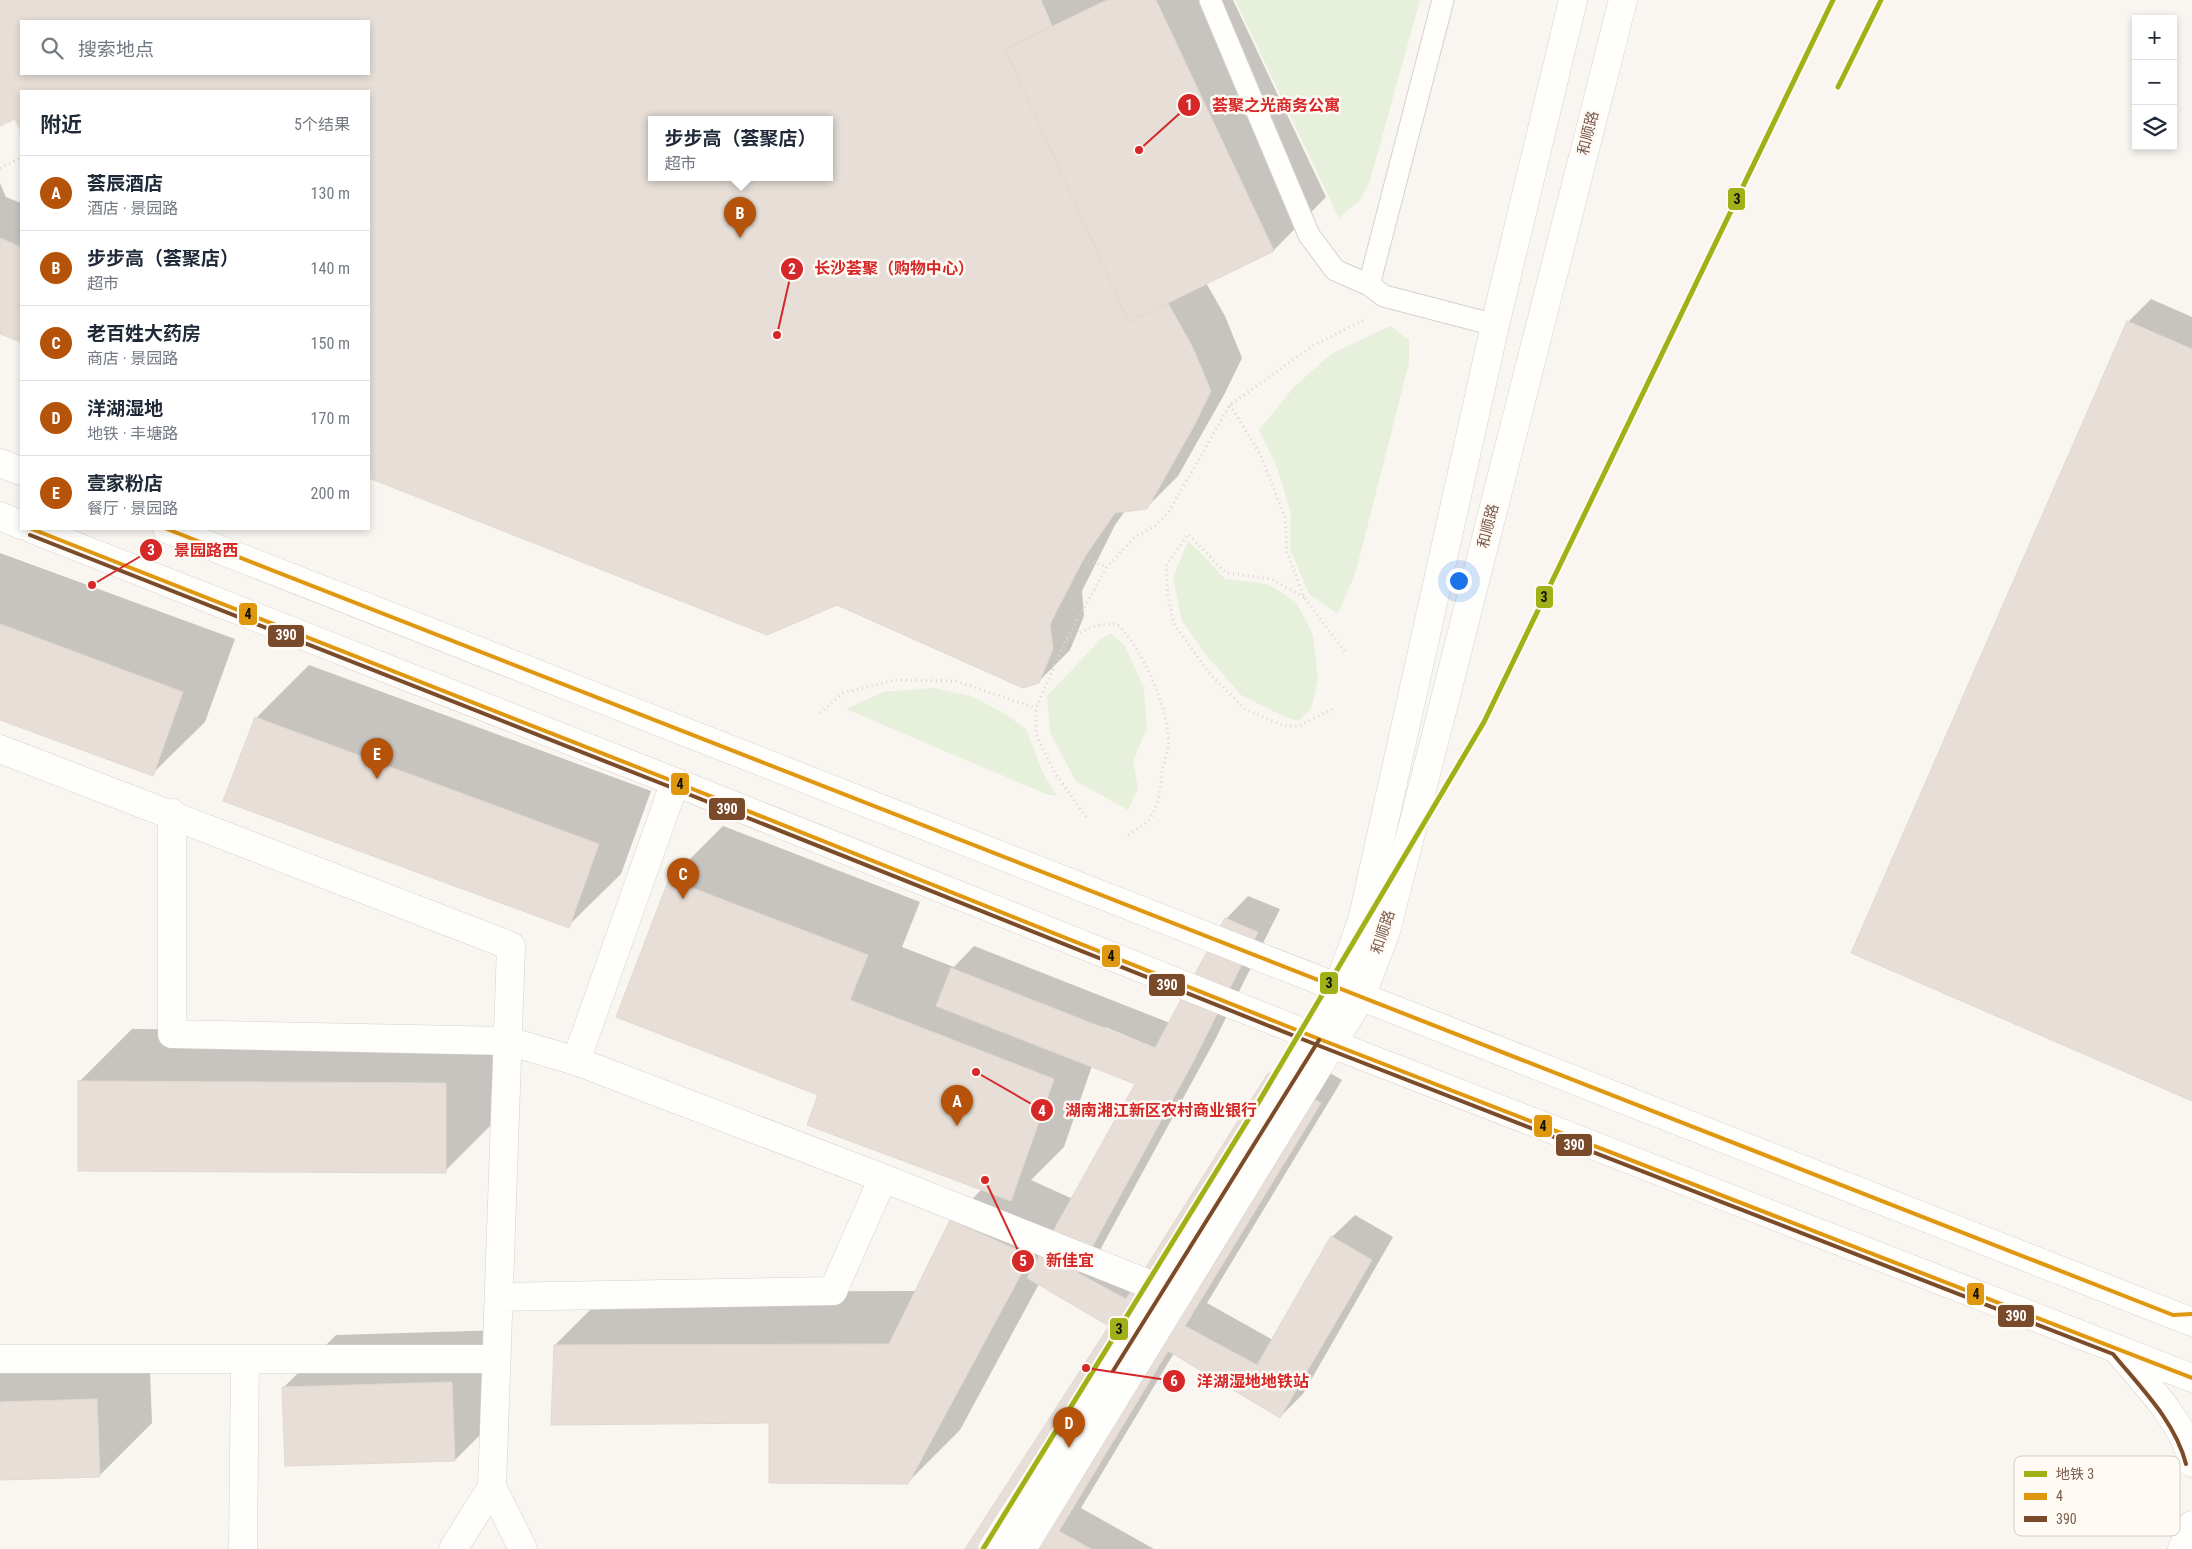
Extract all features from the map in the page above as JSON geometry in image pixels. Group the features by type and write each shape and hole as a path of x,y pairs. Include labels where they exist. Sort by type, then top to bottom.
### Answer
{"main road":[{"name":"和顺路","path":"1349,992 1362,921 1495,325 1573,0"},
{"name":"和顺路","path":"1324,1040 1349,992 1386,931 1622,0"},
{"path":"0,463 20,471"},
{"path":"0,516 20,525"},
{"path":"35,530 1324,1040 2192,1378"},
{"path":"170,530 1349,992 2186,1317"},
{"path":"0,749 512,946 492,1486 523,1549"},
{"path":"576,1061 675,782"},
{"path":"172,814 172,1034 508,1041 576,1061 883,1178 1160,1288"},
{"path":"992,1549 1160,1288 1324,1040"},
{"path":"1022,1549 1324,1040"},
{"path":"498,1297 833,1291 883,1178"},
{"path":"2117,1349 2169,1411 2191,1454 2192,1463"},
{"path":"0,1359 496,1359"},
{"path":"243,1549 246,1359"},
{"path":"453,1549 492,1486"},
{"path":"2182,1549 2192,1524"}],"lane":[{"path":"1210,0 1310,235 1335,270 1369,285 1384,296 1495,325"},
{"path":"1369,285 1443,0"}],"path":[{"path":"0,168 20,158"},
{"path":"1086,816 1053,770 1036,734 1036,708 1066,640 1107,567 1135,537 1155,526 1168,514 1230,405 1278,369 1314,346 1362,320 1370,319"},
{"path":"1230,405 1260,454 1285,517 1287,552 1304,597 1346,653"},
{"path":"1304,597 1271,579 1226,573 1188,534 1166,566 1168,595 1174,624 1210,674 1245,709 1284,726 1299,726 1332,709"},
{"path":"1084,558 1107,567"},
{"path":"1066,640 1084,629 1103,624 1117,624 1126,632 1143,661 1163,708 1168,748 1162,768 1160,793 1149,821 1126,837"},
{"path":"820,713 843,693 894,680 956,681 1036,708"}],"green space":[{"path":"1235,0 1420,0 1369,184 1360,200 1339,218"},
{"path":"1390,326 1409,340 1409,363 1356,571 1338,614 1309,594 1290,549 1291,514 1277,467 1259,430 1294,387 1331,354"},
{"path":"1188,541 1225,579 1268,584 1296,602 1313,635 1318,679 1311,709 1298,721 1285,717 1241,695 1207,656 1182,621 1173,577"},
{"path":"1111,633 1125,646 1144,688 1147,728 1133,761 1138,788 1128,810 1076,781 1050,733 1047,696 1100,640"},
{"path":"933,688 971,696 1004,713 1026,729 1044,775 1057,796 1046,794 846,709 883,692"}],"building":[{"path":"0,0 1041,0 1052,26 1005,49 1129,322 1168,303 1193,348 1211,391 1194,426 1147,509 1115,513 1084,558 1050,624 1053,649 1039,683 1023,688 837,605 767,635 370,478 370,90 20,90 20,129 15,119 0,126"},
{"path":"1107,0 1156,0 1274,251 1129,322 1005,49"},
{"path":"0,238 20,247 20,342 0,334"},
{"path":"2127,321 2192,349 2192,1101 1851,953"},
{"path":"0,624 183,692 153,776 0,720"},
{"path":"255,717 599,844 569,928 223,801"},
{"path":"669,879 868,955 850,1000 1054,1079 1011,1201 807,1125 818,1095 616,1017"},
{"path":"1225,918 1258,932 1192,1064 1078,1273 1126,1299 1268,1073 1321,1103 1185,1326 1257,1365 1331,1236 1372,1260 1280,1418 1168,1351 1059,1531 1091,1549 965,1549 1109,1326 1027,1278 1135,1084 936,1006 951,968 1155,1048"},
{"path":"78,1081 446,1083 446,1173 78,1171"},
{"path":"950,1220 1031,1256 908,1484 769,1483 769,1423 551,1425 554,1345 889,1344"},
{"path":"452,1382 455,1461 285,1466 282,1387"},
{"path":"97,1399 100,1477 0,1480 0,1402"}],"metro line":[{"name":"3","path":"983,1549 1248,1120 1484,722 1833,0"},
{"name":"3","path":"1838,87 1881,0"}],"transit line":[{"name":"4","path":"35,530 675,782 1314,1037 2192,1378"},
{"name":"4","path":"170,530 2173,1315 2192,1314"},
{"name":"390","path":"30,535 673,788 1312,1043 2113,1354 2146,1392 2165,1419 2174,1433 2186,1464"},
{"name":"390","path":"1113,1371 1319,1040"}],"place":[{"name":"荟聚之光商务公寓","path":"1139,150"},
{"name":"步步高（荟聚店）","path":"740,238"},
{"name":"长沙荟聚（购物中心）","path":"777,335"},
{"name":"景园路西","path":"92,585"},
{"name":"壹家粉店","path":"377,779"},
{"name":"老百姓大药房","path":"683,899"},
{"name":"湖南湘江新区农村商业银行","path":"976,1072"},
{"name":"荟辰酒店","path":"957,1126"},
{"name":"新佳宜","path":"985,1180"},
{"name":"洋湖湿地地铁站","path":"1086,1368"},
{"name":"洋湖湿地","path":"1069,1448"}]}
